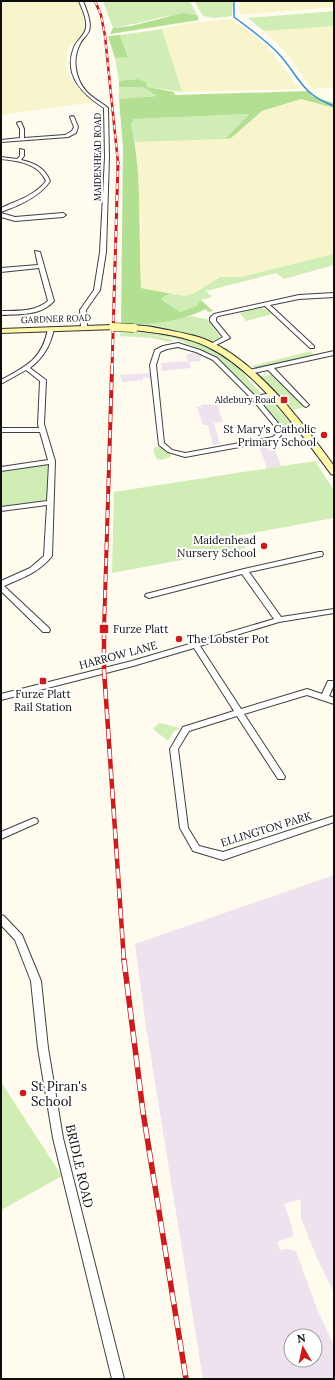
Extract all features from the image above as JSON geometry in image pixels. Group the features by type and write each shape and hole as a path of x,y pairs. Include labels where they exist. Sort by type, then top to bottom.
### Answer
{"main road":[{"name":"GARDNER ROAD","path":"1,331 84,327 134,328 164,331 212,345 232,358 249,372 305,434 334,472"}],"street":[{"name":"MAIDENHEAD ROAD","path":"81,1 88,20 86,32 72,54 74,70 77,80 84,91 106,108 107,128 106,208 103,252 97,290 83,310 84,327"},
{"path":"1,141 66,136 74,132 76,127 72,117"},
{"path":"19,123 22,129 22,139"},
{"path":"18,160 22,156 22,150"},
{"path":"1,158 32,163 47,176 48,181 46,185 32,194 1,210"},
{"path":"1,215 15,218 64,217 61,208"},
{"path":"1,314 38,310 47,306 51,301 37,252"},
{"path":"1,270 40,266"},
{"path":"212,345 227,338 213,321 213,318 216,315 299,297 334,294"},
{"path":"266,304 312,347"},
{"path":"1,382 27,368 43,355 50,340 51,329"},
{"path":"178,345 198,350 215,359 254,398 279,428 279,434 275,438 184,455 170,451 161,444 154,365 157,351 165,346 178,345"},
{"path":"249,372 334,353"},
{"path":"27,368 43,380 42,430 52,460 48,556 44,562 37,567 1,586 46,630"},
{"path":"270,368 306,405"},
{"path":"254,398 270,394"},
{"path":"1,430 42,430"},
{"path":"1,469 52,460"},
{"path":"1,509 51,502"},
{"path":"149,596 244,571 319,554"},
{"path":"244,571 279,620"},
{"name":"HARROW LANE","path":"1,697 279,620 334,611"},
{"path":"195,644 281,777"},
{"path":"324,698 331,683"},
{"name":"ELLINGTON PARK","path":"334,701 307,692 240,712 186,729 174,749 184,828 196,849 223,856 334,819"},
{"path":"1,836 34,821"},
{"name":"BRIDLE ROAD","path":"1,919 19,938 36,981 43,1048 58,1138 118,1379"}],"shaded area":[{"path":"1,1 81,1 88,22 86,29 67,50 66,69 71,79 81,92 94,102 1,115"},
{"path":"239,1 334,1 334,7 239,15"},
{"path":"230,19 254,35 272,53 300,89 182,92 162,29 188,23"},
{"path":"334,26 334,87 312,89 285,51 264,31"},
{"path":"301,99 334,108 334,254 240,277 220,277 197,292 186,296 141,288 139,253 141,224 135,142 231,138 262,111"},
{"path":"195,352 202,356 200,357 201,361 189,362 191,368 162,371 161,363 188,361 186,355"},
{"path":"151,373 151,378 143,377 143,380 122,382 120,375"},
{"path":"217,404 223,422 214,423 220,444 213,445 208,425 203,425 197,407 201,407 201,405"},
{"path":"267,445 269,451 275,450 281,466 267,469 259,446"},
{"path":"334,875 334,1293 317,1258 301,1218 301,1199 284,1204 292,1226 293,1236 277,1242 280,1250 287,1249 296,1251 317,1309 334,1346 334,1379 203,1379 146,1027 135,944"}],"green space":[{"path":"103,1 190,1 197,15 176,15 113,28"},
{"path":"194,1 233,1 232,16 215,18 203,16"},
{"path":"334,11 334,26 264,31 248,18"},
{"path":"183,13 197,15 199,20 110,34 113,28 131,26"},
{"path":"162,29 182,92 147,87 137,79 119,81 115,58 128,56 120,35"},
{"path":"120,35 128,57 115,58 108,36"},
{"path":"137,79 146,82 147,87 174,92 175,95 309,91 312,96 334,103 334,108 301,99 262,111 231,138 225,139 249,114 134,119 131,124 135,144 139,185 141,288 173,294 166,295 161,299 180,312 196,306 201,300 213,311 208,312 206,309 186,317 165,322 121,325 123,147 119,99 157,96 143,87 119,87 119,81"},
{"path":"119,87 143,87 157,96 119,99"},
{"path":"249,114 225,139 135,142 131,124 134,119"},
{"path":"334,254 334,265 284,279 276,273 206,291 212,297 201,300 196,306 180,312 161,299 166,295 173,294 186,296 196,292 220,277 241,277"},
{"path":"259,308 266,309 273,314 246,321 240,313"},
{"path":"191,316 207,319 220,337 211,341 142,325"},
{"path":"121,330 151,334 173,340 170,342 151,338 120,336"},
{"path":"129,330 156,331 183,337 208,347 240,367 254,387 261,393 255,395 216,356 176,339"},
{"path":"311,351 313,354 311,355 256,369 252,366"},
{"path":"272,374 304,407 293,410 261,377"},
{"path":"273,403 298,431 282,427 262,404"},
{"path":"155,447 162,447 171,455 170,457 162,460 157,459 153,450"},
{"path":"315,461 334,490 334,518 236,536 246,548 112,573 114,492"},
{"path":"48,464 47,500 1,506 1,472"},
{"path":"159,723 180,728 174,731 168,741 153,729"},
{"path":"1,1082 62,1176 1,1210"}],"waterway":[{"path":"234,1 234,17 262,38 277,52 307,90 314,96 334,106"}],"railway":[{"path":"95,1 101,15 105,36 118,163"},
{"path":"112,369 118,163"},
{"path":"104,630 112,368"},
{"path":"104,630 104,670 124,961"},
{"path":"124,960 143,1112 186,1379"}],"place":[{"name":"Aldebury Road","path":"284,400"},
{"name":"St Mary's Catholic Primary School","path":"324,435"},
{"name":"Maidenhead Nursery School","path":"264,546"},
{"name":"Furze Platt","path":"104,629"},
{"name":"The Lobster Pot","path":"179,639"},
{"name":"Furze Platt Rail Station","path":"43,681"},
{"name":"St Piran's School","path":"23,1093"}]}
